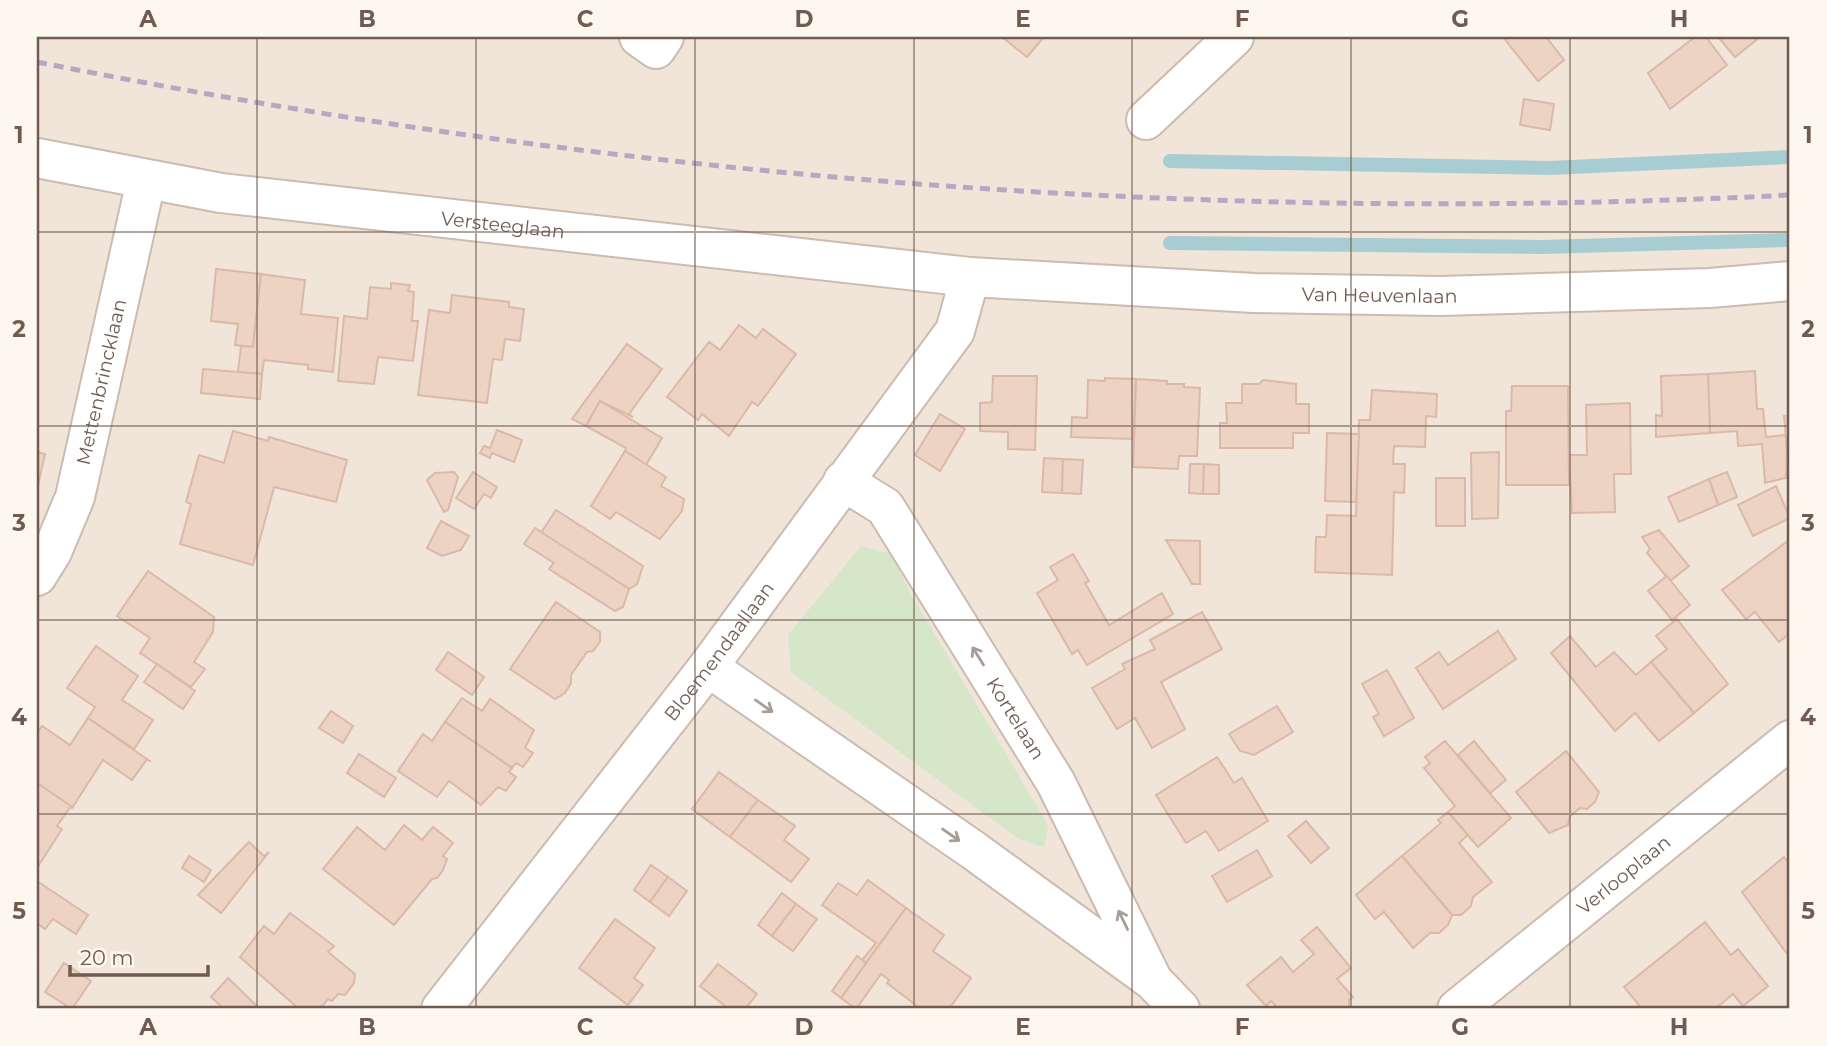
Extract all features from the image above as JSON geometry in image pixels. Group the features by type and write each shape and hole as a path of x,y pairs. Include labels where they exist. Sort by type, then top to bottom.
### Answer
{"street":[{"path":"639,37 656,49 664,37"},
{"path":"1146,120 1234,37"},
{"name":"Versteeglaan","path":"37,158 146,181 221,193 970,277"},
{"name":"Mettenbrincklaan","path":"37,576 52,552 75,497 146,181"},
{"name":"Van Heuvenlaan","path":"970,277 1254,293 1440,296 1710,288 1790,281"},
{"name":"Bloemendaallaan","path":"441,1009 708,667 955,331 970,277"},
{"name":"Kortelaan","path":"843,481 885,507 892,518 1056,783 1153,981"},
{"name":"Kortelaan","path":"708,667 973,850 1153,981 1180,1009"},
{"name":"Verlooplaan","path":"1457,1009 1790,740"}],"shaded area":[{"path":"37,37 1790,37 1790,1009 37,1009"}],"green space":[{"path":"861,546 891,554 912,596 1048,825 1044,847 1020,840 791,672 788,635"}],"building":[{"path":"1002,37 1044,37 1027,57"},
{"path":"1503,37 1546,37 1564,60 1538,81"},
{"path":"1695,37 1706,37 1727,65 1670,109 1648,73"},
{"path":"1718,37 1760,37 1735,57"},
{"path":"1524,99 1554,104 1550,130 1520,125"},
{"path":"216,269 261,274 253,347 235,345 238,324 211,321"},
{"path":"261,274 305,280 301,314 338,318 333,372 308,369 308,365 264,360 262,374 238,372 241,346 253,347"},
{"path":"391,283 410,285 408,291 414,292 412,321 418,321 413,361 378,357 374,384 338,381 344,316 367,319 370,287 391,289"},
{"path":"452,295 509,302 509,307 524,309 520,341 505,339 502,360 493,359 487,403 418,395 429,310 450,313"},
{"path":"739,325 756,338 763,329 796,354 758,406 752,402 729,436 702,414 698,420 667,397 709,342 720,350"},
{"path":"627,344 662,369 629,414 633,417 600,401 586,426 572,419"},
{"path":"203,369 262,374 260,399 201,393"},
{"path":"1755,371 1757,409 1763,409 1766,437 1786,435 1789,477 1765,483 1762,444 1738,446 1737,431 1710,433 1708,374"},
{"path":"1708,374 1710,433 1656,437 1656,415 1662,416 1661,376"},
{"path":"993,376 1037,376 1035,450 1008,449 1008,432 980,431 980,403 992,402"},
{"path":"1105,378 1136,379 1133,439 1071,437 1072,417 1087,418 1088,380 1105,381"},
{"path":"1136,379 1167,381 1167,384 1200,388 1197,456 1179,456 1178,469 1133,467"},
{"path":"1263,380 1296,384 1296,404 1309,404 1309,433 1293,433 1293,448 1220,448 1220,423 1227,423 1226,403 1242,403 1242,384 1259,384"},
{"path":"1512,386 1568,386 1569,485 1506,485 1506,411 1511,411"},
{"path":"1372,390 1437,394 1436,417 1426,416 1425,447 1394,446 1393,464 1405,464 1404,493 1394,492 1392,575 1315,572 1316,537 1326,537 1327,515 1356,516 1359,420 1370,420"},
{"path":"600,401 662,438 646,465 625,451 626,448 586,426"},
{"path":"1630,403 1631,474 1614,474 1615,512 1572,513 1569,455 1587,455 1586,405"},
{"path":"940,414 965,429 940,471 915,455"},
{"path":"1790,415 1790,451 1787,451 1784,416"},
{"path":"497,430 522,440 514,462 492,453 490,458 480,453 484,446 490,448"},
{"path":"233,431 268,441 269,437 347,460 336,502 274,487 253,565 180,544 191,504 186,502 199,455 224,463"},
{"path":"1327,433 1359,434 1356,502 1325,501"},
{"path":"625,451 666,477 661,486 684,499 682,511 660,539 616,512 610,519 591,506"},
{"path":"1787,451 1790,451 1790,478 1786,478"},
{"path":"37,452 45,454 38,485 37,485"},
{"path":"1499,452 1498,518 1472,519 1471,453"},
{"path":"1044,458 1063,459 1062,493 1042,492"},
{"path":"1063,459 1083,460 1081,494 1062,493"},
{"path":"1190,464 1204,464 1203,494 1189,493"},
{"path":"1204,464 1219,465 1219,494 1203,494"},
{"path":"454,472 458,477 448,510 444,512 427,480 435,473"},
{"path":"473,472 497,487 491,498 484,494 474,509 456,498"},
{"path":"1727,472 1737,497 1718,505 1709,479"},
{"path":"1436,478 1465,478 1465,526 1436,526"},
{"path":"1709,479 1718,505 1679,522 1668,497"},
{"path":"1776,486 1790,518 1753,536 1738,505"},
{"path":"556,510 643,566 637,584 629,589 541,533"},
{"path":"441,521 469,536 461,550 442,556 427,548"},
{"path":"535,528 629,589 623,607 615,611 549,569 554,563 524,544"},
{"path":"1659,530 1689,566 1670,581 1647,553 1650,549 1642,537"},
{"path":"1166,540 1200,541 1200,584 1192,584"},
{"path":"1789,540 1790,633 1779,642 1755,612 1746,619 1722,590"},
{"path":"1073,554 1089,581 1085,583 1109,625 1162,593 1173,614 1087,665 1078,650 1072,654 1037,593 1058,580 1050,567"},
{"path":"148,571 214,617 213,632 194,662 205,669 191,687 140,653 150,638 117,616"},
{"path":"1667,576 1690,605 1672,620 1648,591"},
{"path":"556,602 600,632 600,642 593,651 587,652 571,675 571,683 565,693 555,699 510,669"},
{"path":"1202,612 1222,649 1161,682 1185,729 1152,748 1135,718 1117,729 1092,688 1125,669 1122,664 1155,649 1150,640"},
{"path":"1677,619 1728,684 1694,713 1651,662 1667,649 1656,636"},
{"path":"1498,631 1516,659 1443,709 1416,668 1439,652 1448,665"},
{"path":"1570,636 1596,667 1614,652 1636,675 1651,662 1694,713 1659,741 1635,713 1615,731 1551,653"},
{"path":"96,646 138,676 122,700 153,720 134,749 88,718 95,707 67,688"},
{"path":"448,652 484,677 472,695 436,670"},
{"path":"157,664 195,691 183,709 144,682"},
{"path":"1387,670 1414,718 1384,736 1373,717 1379,714 1362,684"},
{"path":"462,698 482,711 490,699 534,730 525,748 533,753 523,767 516,763 512,768 445,722"},
{"path":"1277,706 1293,732 1254,755 1240,751 1229,734"},
{"path":"331,711 353,726 343,743 319,728"},
{"path":"88,718 147,759 132,780 103,760 72,808 37,783 37,733 42,726 70,745"},
{"path":"445,722 512,768 509,772 516,777 506,791 498,787 481,805 449,781 437,797 398,771 423,734 432,741"},
{"path":"1445,741 1511,818 1478,847 1448,812 1455,806 1424,768 1430,763 1425,757"},
{"path":"1474,741 1506,780 1490,793 1458,755"},
{"path":"1566,751 1599,792 1595,802 1587,809 1580,808 1570,816 1568,825 1549,833 1516,792"},
{"path":"359,754 396,778 384,797 347,773"},
{"path":"1217,757 1234,783 1242,778 1268,821 1219,851 1206,831 1186,843 1156,795"},
{"path":"719,772 758,800 730,837 692,809"},
{"path":"37,783 71,806 57,826 62,829 37,868"},
{"path":"758,800 795,826 784,840 809,859 791,882 730,837"},
{"path":"1448,812 1468,835 1459,843 1492,882 1473,897 1471,906 1461,915 1452,915 1402,856 1441,823 1438,820"},
{"path":"1306,821 1329,848 1311,863 1288,836"},
{"path":"404,825 422,840 433,827 453,843 443,856 447,859 443,870 437,878 432,879 394,925 323,869 357,827 385,850"},
{"path":"249,842 264,856 269,852 221,913 198,895"},
{"path":"1257,850 1272,876 1227,902 1212,876"},
{"path":"189,856 211,870 204,882 182,868"},
{"path":"1402,856 1452,915 1448,925 1439,933 1430,933 1413,948 1384,912 1375,919 1356,895"},
{"path":"1784,857 1790,865 1790,958 1742,892"},
{"path":"651,865 668,877 650,902 634,890"},
{"path":"668,877 687,891 669,916 650,902"},
{"path":"868,880 906,908 866,963 862,960 876,943 822,905 838,883 857,895"},
{"path":"37,881 88,915 76,934 53,919 45,929 37,923"},
{"path":"782,893 796,904 772,936 758,925"},
{"path":"796,904 817,919 793,951 772,936"},
{"path":"906,908 944,935 933,951 971,978 949,1009 921,1009 887,983 889,980 881,974 856,1009 841,998"},
{"path":"290,913 334,946 328,952 355,974 354,983 345,995 338,994 332,1001 328,999 320,1009 299,1009 240,957 264,926 274,934"},
{"path":"615,919 655,948 634,978 643,985 628,1005 579,968"},
{"path":"1705,922 1731,955 1738,949 1768,986 1743,1006 1733,994 1715,1009 1642,1009 1624,987"},
{"path":"1317,927 1351,968 1337,979 1353,997 1349,1000 1349,1008 1279,1009 1271,1001 1266,1006 1247,985 1281,957 1293,972 1314,954 1301,940"},
{"path":"857,956 866,963 841,998 832,991"},
{"path":"64,963 91,981 72,1009 45,992"},
{"path":"718,964 757,994 745,1009 729,1009 700,986"},
{"path":"228,978 260,1009 224,1009 211,997"}],"waterway":[{"path":"1170,161 1549,168 1790,157"},
{"path":"1170,243 1543,247 1790,240"}],"railway":[{"path":"37,62 256,102 474,136 691,163 909,183 1128,197 1347,203 1568,203 1790,195"}]}
